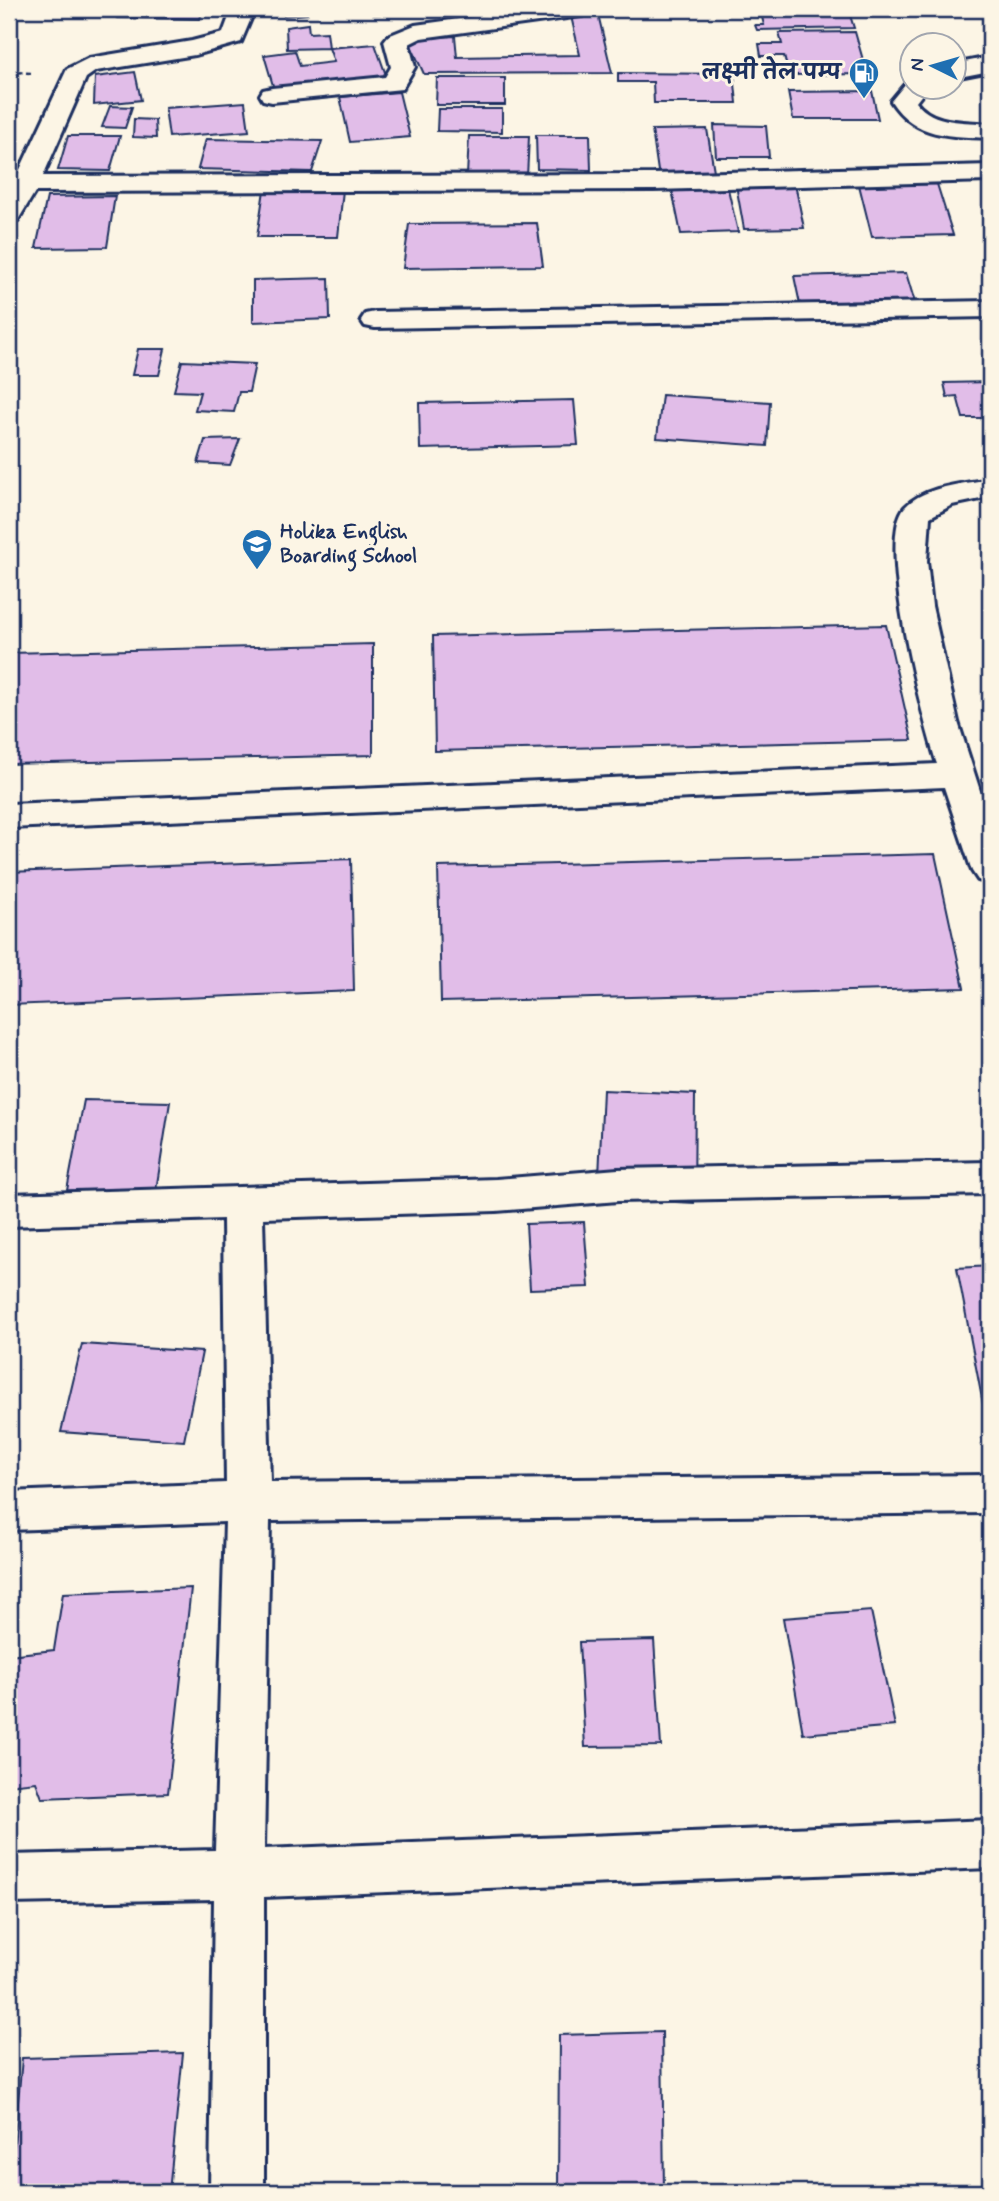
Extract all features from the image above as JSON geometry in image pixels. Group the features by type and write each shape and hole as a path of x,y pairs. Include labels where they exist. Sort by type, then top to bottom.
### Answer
{"street":[{"path":"9,214 27,184 76,74 89,65 195,48 233,37 243,9"},
{"path":"272,94 393,84 403,67 396,41 415,32 581,9"},
{"path":"968,68 990,64"},
{"path":"904,102 908,111 926,123 990,131"},
{"path":"27,184 640,183 990,173"},
{"path":"375,320 990,309"},
{"path":"990,488 945,495 927,503 915,514 911,566 927,660 957,775 990,871"},
{"path":"9,816 957,775"},
{"path":"9,1210 496,1195 618,1185 990,1178"},
{"path":"237,2192 239,1874 248,1502 243,1204"},
{"path":"9,1511 248,1502 990,1494"},
{"path":"9,1879 239,1874 990,1844"}],"building":[{"path":"119,9 203,9 200,19 117,18"},
{"path":"283,9 305,9 307,14 284,16"},
{"path":"374,9 430,9 431,12 374,14"},
{"path":"482,9 557,10 513,11 513,17 483,18"},
{"path":"760,9 848,9 854,28 757,30 755,25 764,25"},
{"path":"597,10 612,73 424,74 408,39 455,36 457,57 580,55 570,12"},
{"path":"308,24 309,33 327,32 329,48 287,49 286,27"},
{"path":"855,32 867,74 789,75 784,56 761,56 759,44 782,44 779,33"},
{"path":"375,44 387,78 274,89 264,55 295,51 300,66 334,62 329,48"},
{"path":"135,72 141,100 94,105 95,77"},
{"path":"618,73 734,74 737,103 654,103 653,82 618,82"},
{"path":"437,78 505,78 505,105 436,105"},
{"path":"872,91 878,119 793,119 788,92"},
{"path":"399,92 410,137 350,142 340,97"},
{"path":"245,102 249,131 169,137 165,108"},
{"path":"110,106 132,107 125,128 102,127"},
{"path":"438,109 502,109 502,132 437,131"},
{"path":"134,119 155,120 156,138 133,137"},
{"path":"714,125 766,126 769,157 716,157"},
{"path":"707,129 715,177 659,178 652,130"},
{"path":"536,135 590,135 591,170 537,169"},
{"path":"68,136 120,136 110,171 58,170"},
{"path":"469,136 529,136 527,177 467,176"},
{"path":"206,139 322,141 312,172 198,169"},
{"path":"795,184 804,228 744,229 736,185"},
{"path":"937,184 953,235 872,237 859,185"},
{"path":"728,189 738,232 681,234 672,190"},
{"path":"264,190 343,190 338,237 257,237"},
{"path":"115,196 107,247 36,248 47,197"},
{"path":"537,223 543,266 403,268 409,224"},
{"path":"906,273 916,306 801,309 794,276"},
{"path":"329,278 330,319 253,322 253,280"},
{"path":"138,349 165,349 159,375 132,375"},
{"path":"182,361 255,364 249,392 239,392 234,412 195,410 200,392 174,391"},
{"path":"990,382 990,418 963,418 957,396 947,397 944,383"},
{"path":"662,395 770,402 767,446 657,438"},
{"path":"574,400 578,445 420,449 419,403"},
{"path":"240,439 230,465 198,463 205,440"},
{"path":"886,625 912,740 435,751 433,636"},
{"path":"373,644 373,755 9,764 9,653"},
{"path":"935,854 964,988 441,1002 438,867"},
{"path":"351,859 354,991 9,1005 9,872"},
{"path":"603,1090 695,1094 694,1203 598,1198"},
{"path":"84,1100 170,1102 154,1203 65,1201"},
{"path":"584,1222 589,1287 530,1289 526,1224"},
{"path":"990,1266 990,1403 983,1404 957,1268"},
{"path":"82,1344 202,1352 184,1441 61,1432"},
{"path":"191,1588 168,1793 42,1798 36,1782 9,1785 9,1655 54,1650 63,1593"},
{"path":"871,1611 895,1726 803,1734 783,1618"},
{"path":"654,1640 661,1746 585,1747 579,1642"},
{"path":"662,2032 664,2192 558,2192 559,2035"},
{"path":"183,2053 169,2192 10,2192 22,2058"}],"place":[{"name":"लक्ष्मी तेल पम्प","path":"864,100"},
{"name":"Holika English Boarding School","path":"257,571"}]}
